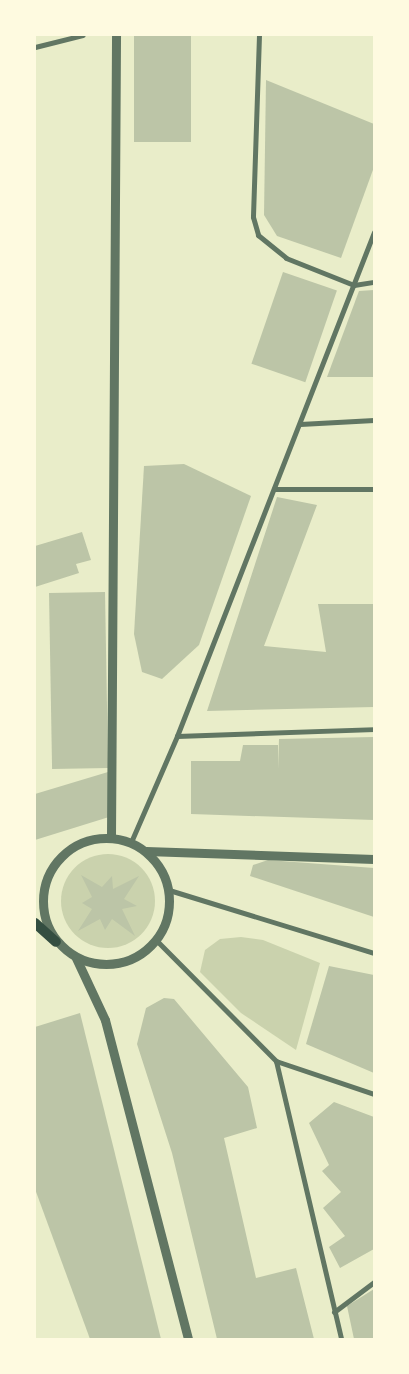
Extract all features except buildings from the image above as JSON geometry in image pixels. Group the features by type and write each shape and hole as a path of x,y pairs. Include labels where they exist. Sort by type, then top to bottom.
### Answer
{"main road":[{"path":"35,923 56,942"}],"street":[{"path":"35,47 83,35"},
{"path":"111,837 116,35"},
{"path":"259,35 253,217 258,234 286,258 354,285 374,282"},
{"path":"131,842 177,736 374,232"},
{"path":"300,424 374,420"},
{"path":"274,489 374,489"},
{"path":"177,736 374,729"},
{"path":"111,837 131,842 146,851 157,862 169,890 170,908 157,941 120,964 98,965 76,958 56,942 46,924 42,903 49,876 70,849 111,837"},
{"path":"146,851 374,858"},
{"path":"169,890 374,953"},
{"path":"157,941 276,1061 374,1094"},
{"path":"76,958 105,1020 188,1339"},
{"path":"276,1061 341,1339"},
{"path":"334,1312 374,1282"}],"green space":[{"path":"99,854 117,854 142,867 152,883 155,901 152,919 142,935 117,948 99,948 74,935 61,910 61,892 74,867"},
{"path":"241,937 263,940 320,963 296,1050 241,1013 200,972 205,950 220,939"}]}
